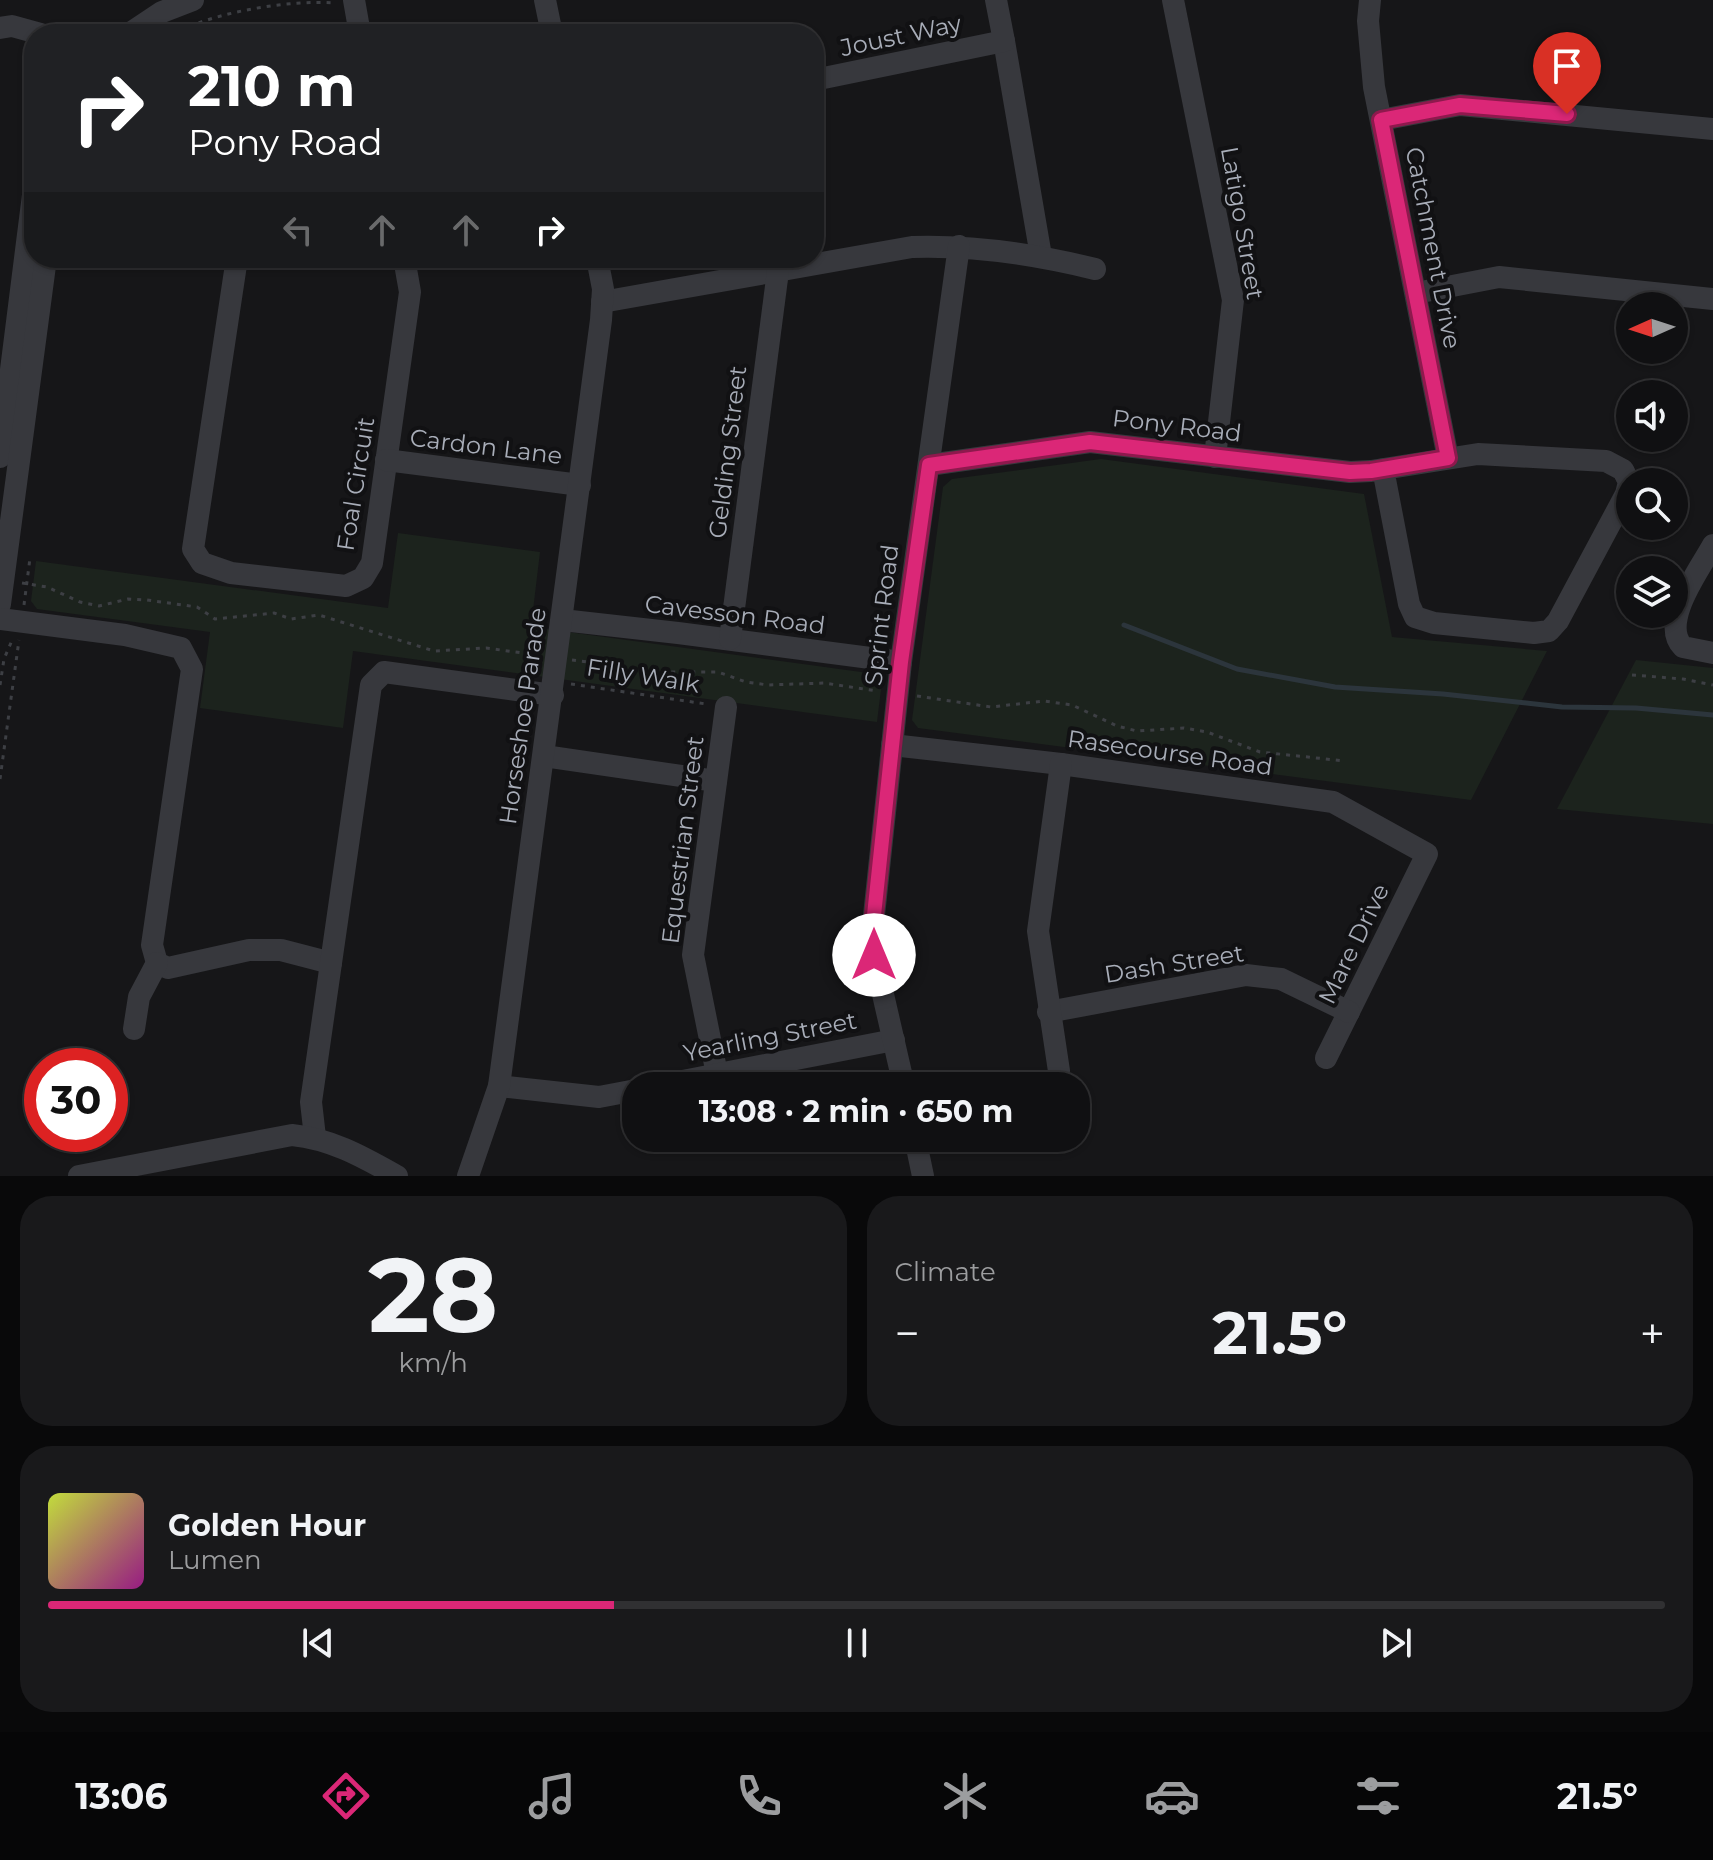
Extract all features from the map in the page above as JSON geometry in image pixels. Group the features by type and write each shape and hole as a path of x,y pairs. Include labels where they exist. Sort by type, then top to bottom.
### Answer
{"street":[{"path":"144,24 162,12 193,0"},
{"path":"545,0 550,24"},
{"path":"996,0 1041,256"},
{"name":"Latigo Street","path":"1173,0 1233,300 1215,457"},
{"name":"Catchment Drive","path":"1370,0 1370,57 1448,458"},
{"path":"345,2 355,24"},
{"path":"0,28 12,26 24,29"},
{"name":"Joust Way","path":"824,78 1004,41"},
{"path":"1381,120 1460,105 1713,129"},
{"path":"824,263 912,247 959,246 1041,256 1095,269"},
{"name":"Sprint Road","path":"901,1072 872,934 901,662 959,246"},
{"path":"0,457 24,266"},
{"path":"0,604 45,268"},
{"name":"Foal Circuit","path":"235,268 193,549 202,563 231,573 346,586 363,578 372,563 410,292 406,268"},
{"name":"Horseshoe Parade","path":"468,1176 499,1086 580,485 602,302 599,268"},
{"path":"602,302 795,268"},
{"name":"Gelding Street","path":"730,639 778,271"},
{"path":"1416,293 1499,277 1713,299"},
{"name":"Pony Road","path":"929,465 1090,442 1350,472 1478,454 1606,461 1623,470 1629,482 1626,494 1558,621 1549,631 1534,633 1434,623 1415,617 1409,604 1377,470"},
{"name":"Cardon Lane","path":"386,460 580,485"},
{"path":"1713,545 1683,599 1674,634 1683,647 1713,653"},
{"path":"11,620 125,635 181,648 192,669 152,945 157,963 139,997 134,1029"},
{"name":"Cavesson Road","path":"562,620 901,662"},
{"path":"315,1137 311,1102 371,685 384,672 554,688"},
{"name":"Equestrian Street","path":"717,1072 693,955 726,707"},
{"name":"Rasecourse Road","path":"892,745 1061,764 1333,802 1427,854"},
{"path":"544,756 716,781"},
{"path":"1059,1071 1038,931 1061,764"},
{"name":"Mare Drive","path":"1326,1058 1427,854"},
{"path":"157,963 168,968 249,950 281,950 331,963"},
{"name":"Dash Street","path":"1048,1012 1246,975 1281,979 1349,1012"},
{"name":"Yearling Street","path":"727,1072 894,1040"},
{"path":"499,1086 599,1097 622,1093"},
{"path":"82,1176 292,1135 315,1137 352,1150 397,1176"},
{"path":"918,1152 923,1176"}],"path":[{"path":"194,24 206,19 308,1 345,2"},
{"path":"0,779 11,620 26,584 30,558"},
{"path":"3,580 47,587 80,602 99,606 128,599 197,607 215,619 274,613 291,619 319,615 434,651 486,648 665,672 718,672 746,682 768,685 824,683 991,707 1044,701 1072,705 1117,726 1137,731 1184,728 1207,732 1260,752 1345,761"},
{"path":"1632,675 1713,685"},
{"name":"Filly Walk","path":"554,688 726,707"}],"shaded area":[{"path":"1101,459 1364,494 1392,637 1547,651 1471,800 918,728 912,720 943,487 952,479"},
{"path":"398,533 540,552 531,627 876,674 882,681 877,722 353,651 343,728 200,708 210,632 37,609 31,601 36,561 388,608"},
{"path":"1636,660 1713,668 1713,824 1557,809"}],"waterway":[{"path":"1124,625 1237,669 1335,687 1443,694 1562,707 1636,708 1713,715"}],"route":[{"path":"874,955 872,934 901,662 929,465 1090,442 1350,472 1448,458 1381,120 1460,105 1567,114"}]}
